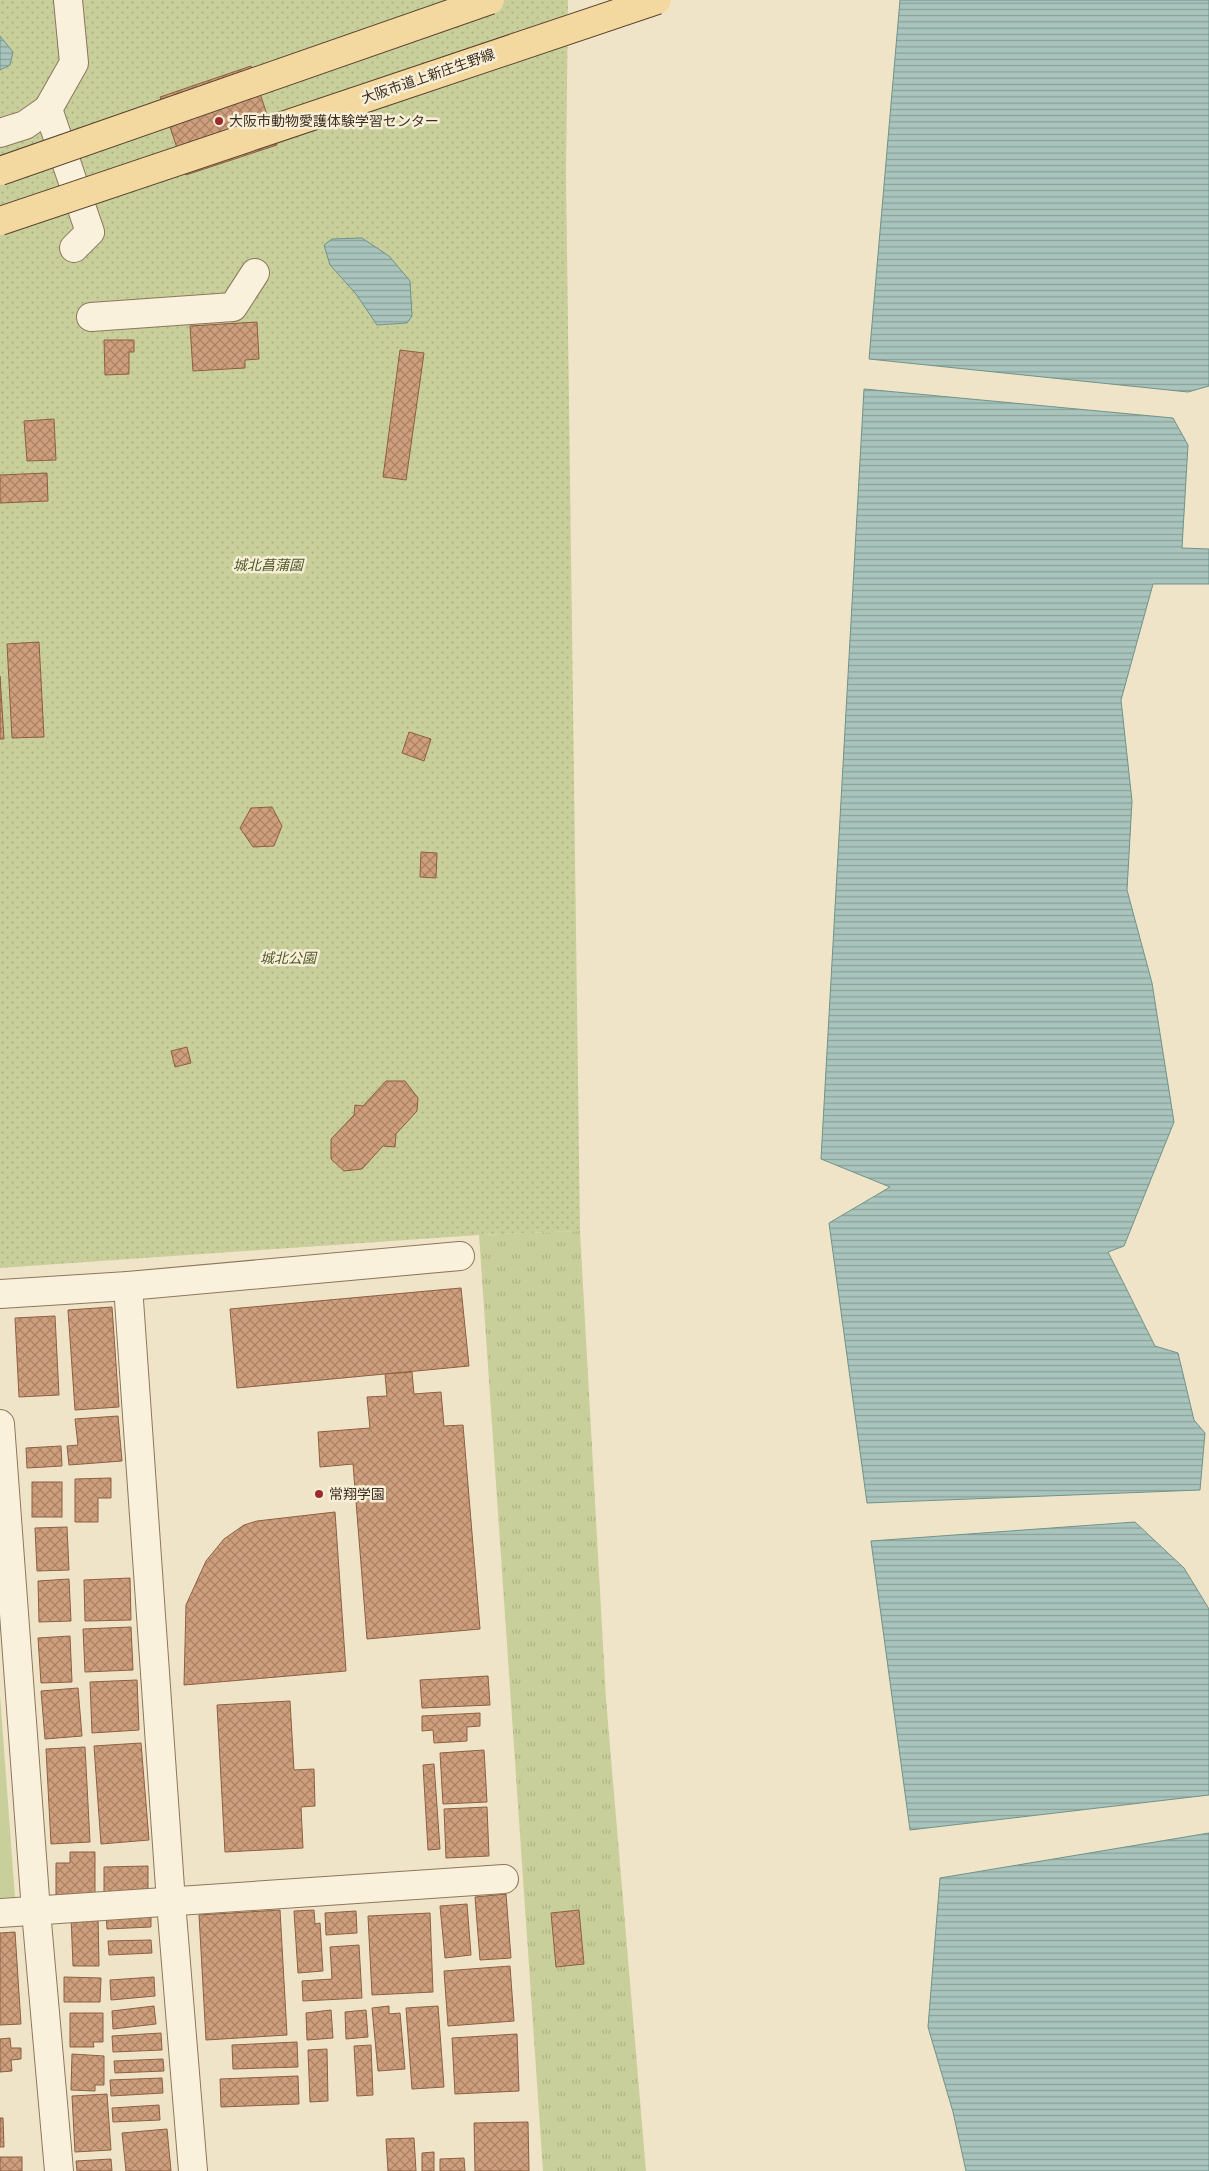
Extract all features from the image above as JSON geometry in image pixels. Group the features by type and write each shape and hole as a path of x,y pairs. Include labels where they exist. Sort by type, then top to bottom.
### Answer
{"main road":[{"path":"0,171 490,0"},
{"name":"大阪市道上新庄生野線","path":"0,221 657,0"}],"street":[{"path":"0,133 25,125 48,109 74,63 68,0"},
{"path":"48,109 90,232 74,248"},
{"path":"91,317 233,307 255,273"},
{"path":"0,1294 128,1286 460,1256"},
{"path":"128,1286 171,1902 193,2171"},
{"path":"0,1424 36,1911 59,2171"},
{"path":"0,1913 504,1879"}],"green space":[{"name":"城北公園","path":"0,0 568,0 566,176 580,1231 479,1235 0,1268"},
{"path":"580,1231 606,1699 646,2171 543,2171 479,1235"},
{"path":"0,1695 15,1897 0,1898"}],"water":[{"path":"900,0 1209,0 1209,386 1188,392 869,359"},
{"path":"0,36 13,52 10,65 0,70"},
{"path":"362,238 389,256 410,281 412,316 407,323 377,325 356,294 330,265 324,245 332,239"},
{"path":"864,389 1173,418 1188,445 1182,548 1209,549 1209,584 1153,584 1121,700 1132,801 1127,890 1152,983 1174,1122 1124,1246 1108,1252 1155,1346 1178,1353 1194,1420 1205,1433 1200,1490 867,1503 829,1223 890,1187 821,1159"},
{"path":"1135,1522 1184,1568 1209,1609 1209,1795 910,1830 871,1541"},
{"path":"1209,1833 1209,2171 966,2171 953,2112 928,2027 940,1878"}],"building":[{"name":"大阪市動物愛護体験学習センター","path":"251,66 277,145 186,175 160,97"},
{"path":"257,322 259,359 245,360 245,368 193,371 190,326"},
{"path":"104,340 134,340 134,352 129,352 129,374 105,375"},
{"path":"400,350 424,353 406,480 383,477"},
{"path":"54,419 56,460 27,461 24,421"},
{"path":"47,473 48,501 0,503 0,475"},
{"path":"39,642 44,737 12,738 7,644"},
{"path":"0,676 4,739 0,739"},
{"path":"409,732 431,739 424,761 402,753"},
{"path":"272,807 282,826 274,846 253,847 240,828 251,808"},
{"path":"421,852 437,853 436,878 420,877"},
{"path":"187,1047 191,1063 175,1067 171,1051"},
{"path":"386,1081 405,1081 418,1098 417,1111 396,1134 395,1147 383,1146 362,1169 344,1171 331,1159 331,1139 354,1115 355,1105 363,1106"},
{"path":"461,1288 469,1366 237,1388 230,1309"},
{"path":"112,1307 119,1407 75,1410 68,1310"},
{"path":"55,1316 59,1395 19,1397 15,1318"},
{"path":"412,1372 414,1394 441,1392 444,1426 463,1425 480,1629 367,1639 353,1464 320,1467 318,1432 370,1428 367,1397 387,1396 385,1374"},
{"path":"118,1416 122,1461 69,1465 67,1446 78,1445 75,1419"},
{"path":"61,1446 62,1466 27,1468 26,1448"},
{"path":"111,1478 111,1498 98,1498 98,1522 75,1522 75,1479"},
{"path":"32,1482 62,1482 62,1517 32,1517"},
{"path":"335,1512 346,1671 184,1685 186,1605 206,1561 224,1539 244,1525 257,1521"},
{"path":"67,1527 69,1570 37,1571 35,1528"},
{"path":"130,1578 131,1620 85,1621 84,1580"},
{"path":"69,1579 71,1621 39,1622 38,1581"},
{"path":"131,1627 133,1670 85,1672 83,1629"},
{"path":"70,1636 72,1682 41,1683 38,1638"},
{"path":"488,1676 490,1705 422,1708 420,1680"},
{"path":"137,1680 139,1730 92,1733 90,1682"},
{"path":"78,1688 82,1736 45,1739 41,1691"},
{"path":"290,1701 294,1770 314,1769 315,1806 301,1807 303,1848 225,1852 217,1705"},
{"path":"480,1713 480,1726 467,1727 467,1741 434,1743 433,1730 422,1731 422,1716"},
{"path":"141,1743 149,1840 101,1844 94,1746"},
{"path":"85,1747 90,1842 51,1844 46,1749"},
{"path":"484,1750 487,1802 443,1804 440,1753"},
{"path":"434,1764 440,1849 428,1850 423,1765"},
{"path":"487,1807 489,1856 446,1858 444,1809"},
{"path":"70,1852 95,1852 95,1898 56,1899 56,1863 70,1863"},
{"path":"148,1866 148,1891 104,1892 104,1867"},
{"path":"506,1894 511,1958 480,1960 475,1897"},
{"path":"467,1904 471,1955 445,1958 440,1906"},
{"path":"280,1910 287,2035 206,2040 199,1915"},
{"path":"314,1910 315,1924 320,1923 323,1971 298,1973 294,1911"},
{"path":"579,1910 584,1964 556,1967 551,1913"},
{"path":"356,1911 357,1933 326,1935 325,1913"},
{"path":"151,1912 151,1927 107,1929 106,1913"},
{"path":"430,1913 433,1992 372,1995 368,1916"},
{"path":"98,1915 99,1966 73,1966 71,1916"},
{"path":"15,1932 21,2024 0,2025 0,1933"},
{"path":"151,1940 152,1953 109,1955 108,1941"},
{"path":"359,1945 362,1998 303,2001 302,1981 332,1979 330,1947"},
{"path":"510,1966 514,2021 448,2026 444,1971"},
{"path":"64,1977 101,1978 100,2002 64,2002"},
{"path":"154,1977 155,1996 111,2000 110,1980"},
{"path":"154,2006 156,2024 113,2029 112,2011"},
{"path":"389,2006 389,2014 400,2013 405,2069 378,2071 372,2008"},
{"path":"438,2006 444,2087 412,2089 406,2008"},
{"path":"331,2010 333,2038 307,2040 306,2013"},
{"path":"366,2010 368,2037 346,2039 345,2012"},
{"path":"70,2013 103,2013 103,2042 93,2042 94,2047 70,2047"},
{"path":"161,2033 162,2050 113,2052 112,2036"},
{"path":"517,2034 519,2091 455,2094 452,2038"},
{"path":"10,2038 11,2048 21,2048 21,2059 11,2060 12,2071 0,2072 0,2039"},
{"path":"297,2042 298,2067 233,2069 232,2045"},
{"path":"371,2045 373,2095 357,2096 354,2046"},
{"path":"327,2049 328,2101 310,2102 308,2050"},
{"path":"72,2054 104,2056 104,2085 95,2085 95,2091 71,2090"},
{"path":"163,2059 164,2071 115,2073 114,2061"},
{"path":"298,2076 299,2104 221,2107 220,2079"},
{"path":"162,2078 163,2093 111,2096 110,2080"},
{"path":"107,2094 111,2150 75,2152 72,2096"},
{"path":"159,2105 160,2120 113,2122 112,2108"},
{"path":"0,2118 3,2118 4,2147 0,2147"},
{"path":"528,2122 529,2171 475,2171 474,2123"},
{"path":"167,2129 171,2171 126,2171 122,2133"},
{"path":"414,2138 416,2171 388,2171 386,2139"},
{"path":"434,2152 434,2171 422,2171 422,2153"},
{"path":"0,2157 22,2157 22,2171 0,2171"},
{"path":"464,2158 465,2171 440,2171 440,2159"},
{"path":"111,2159 112,2171 77,2171 76,2161"}],"place":[{"name":"大阪市動物愛護体験学習センター","path":"219,121"},
{"name":"常翔学園","path":"319,1494"}],"park label":[{"name":"城北菖蒲園","path":"268,565"}]}
